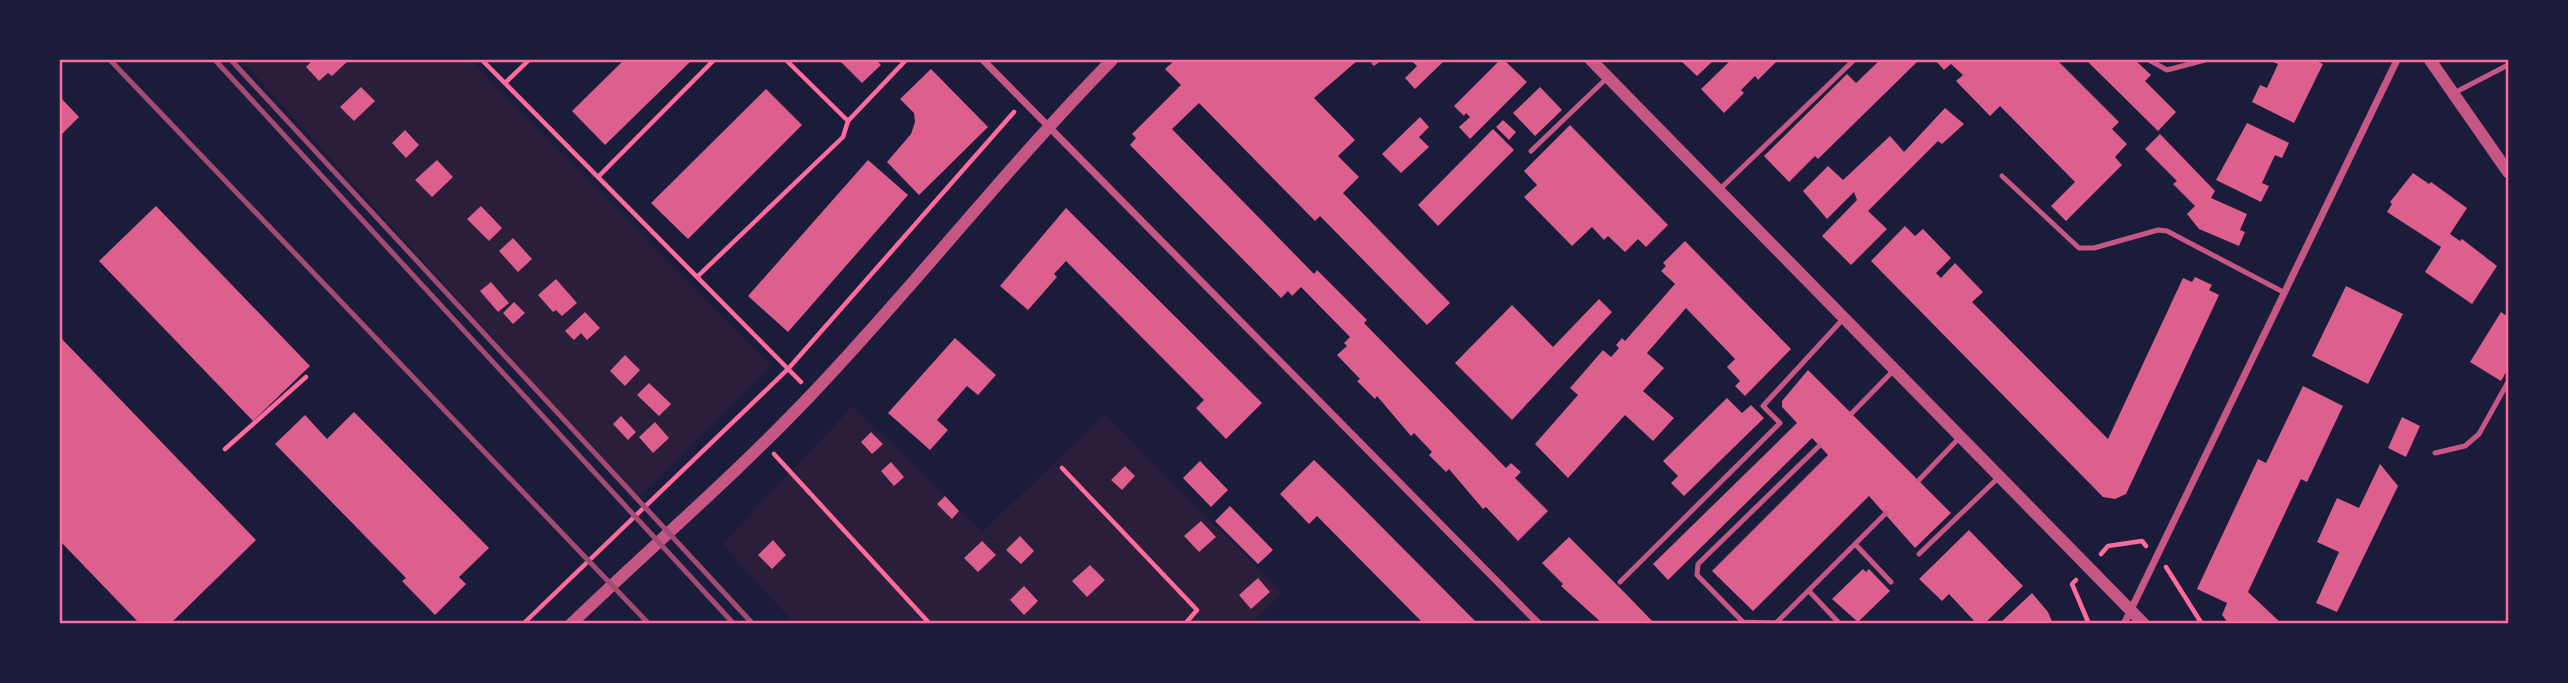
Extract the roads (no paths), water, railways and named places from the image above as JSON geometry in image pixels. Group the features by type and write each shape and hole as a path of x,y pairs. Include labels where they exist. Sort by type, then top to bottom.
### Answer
{"street":[{"path":"983,60 1539,624"},
{"path":"571,624 764,444 1048,125 1112,60"},
{"path":"1591,60 2144,624"},
{"path":"2124,624 2397,60"},
{"path":"2430,60 2505,158 2508,172"}],"lane":[{"path":"1719,190 1854,60"},
{"path":"2149,60 2167,70 2205,60"},
{"path":"2454,93 2508,65"},
{"path":"1531,151 1608,77"},
{"path":"2002,176 2079,248 2094,248 2158,230 2167,231 2285,293"},
{"path":"1620,582 1780,423 1763,406 1844,318"},
{"path":"1852,413 1894,369"},
{"path":"2435,453 2465,446 2479,435 2508,382"},
{"path":"1919,480 1961,436"},
{"path":"1819,446 1698,564 1697,575 1743,622 1776,622 1886,513"},
{"path":"1919,554 2000,475"},
{"path":"1855,544 1891,582"},
{"path":"1808,591 1840,624"}],"railway":[{"path":"110,60 649,624"},
{"path":"215,60 734,624"},
{"path":"231,60 753,624"}]}
